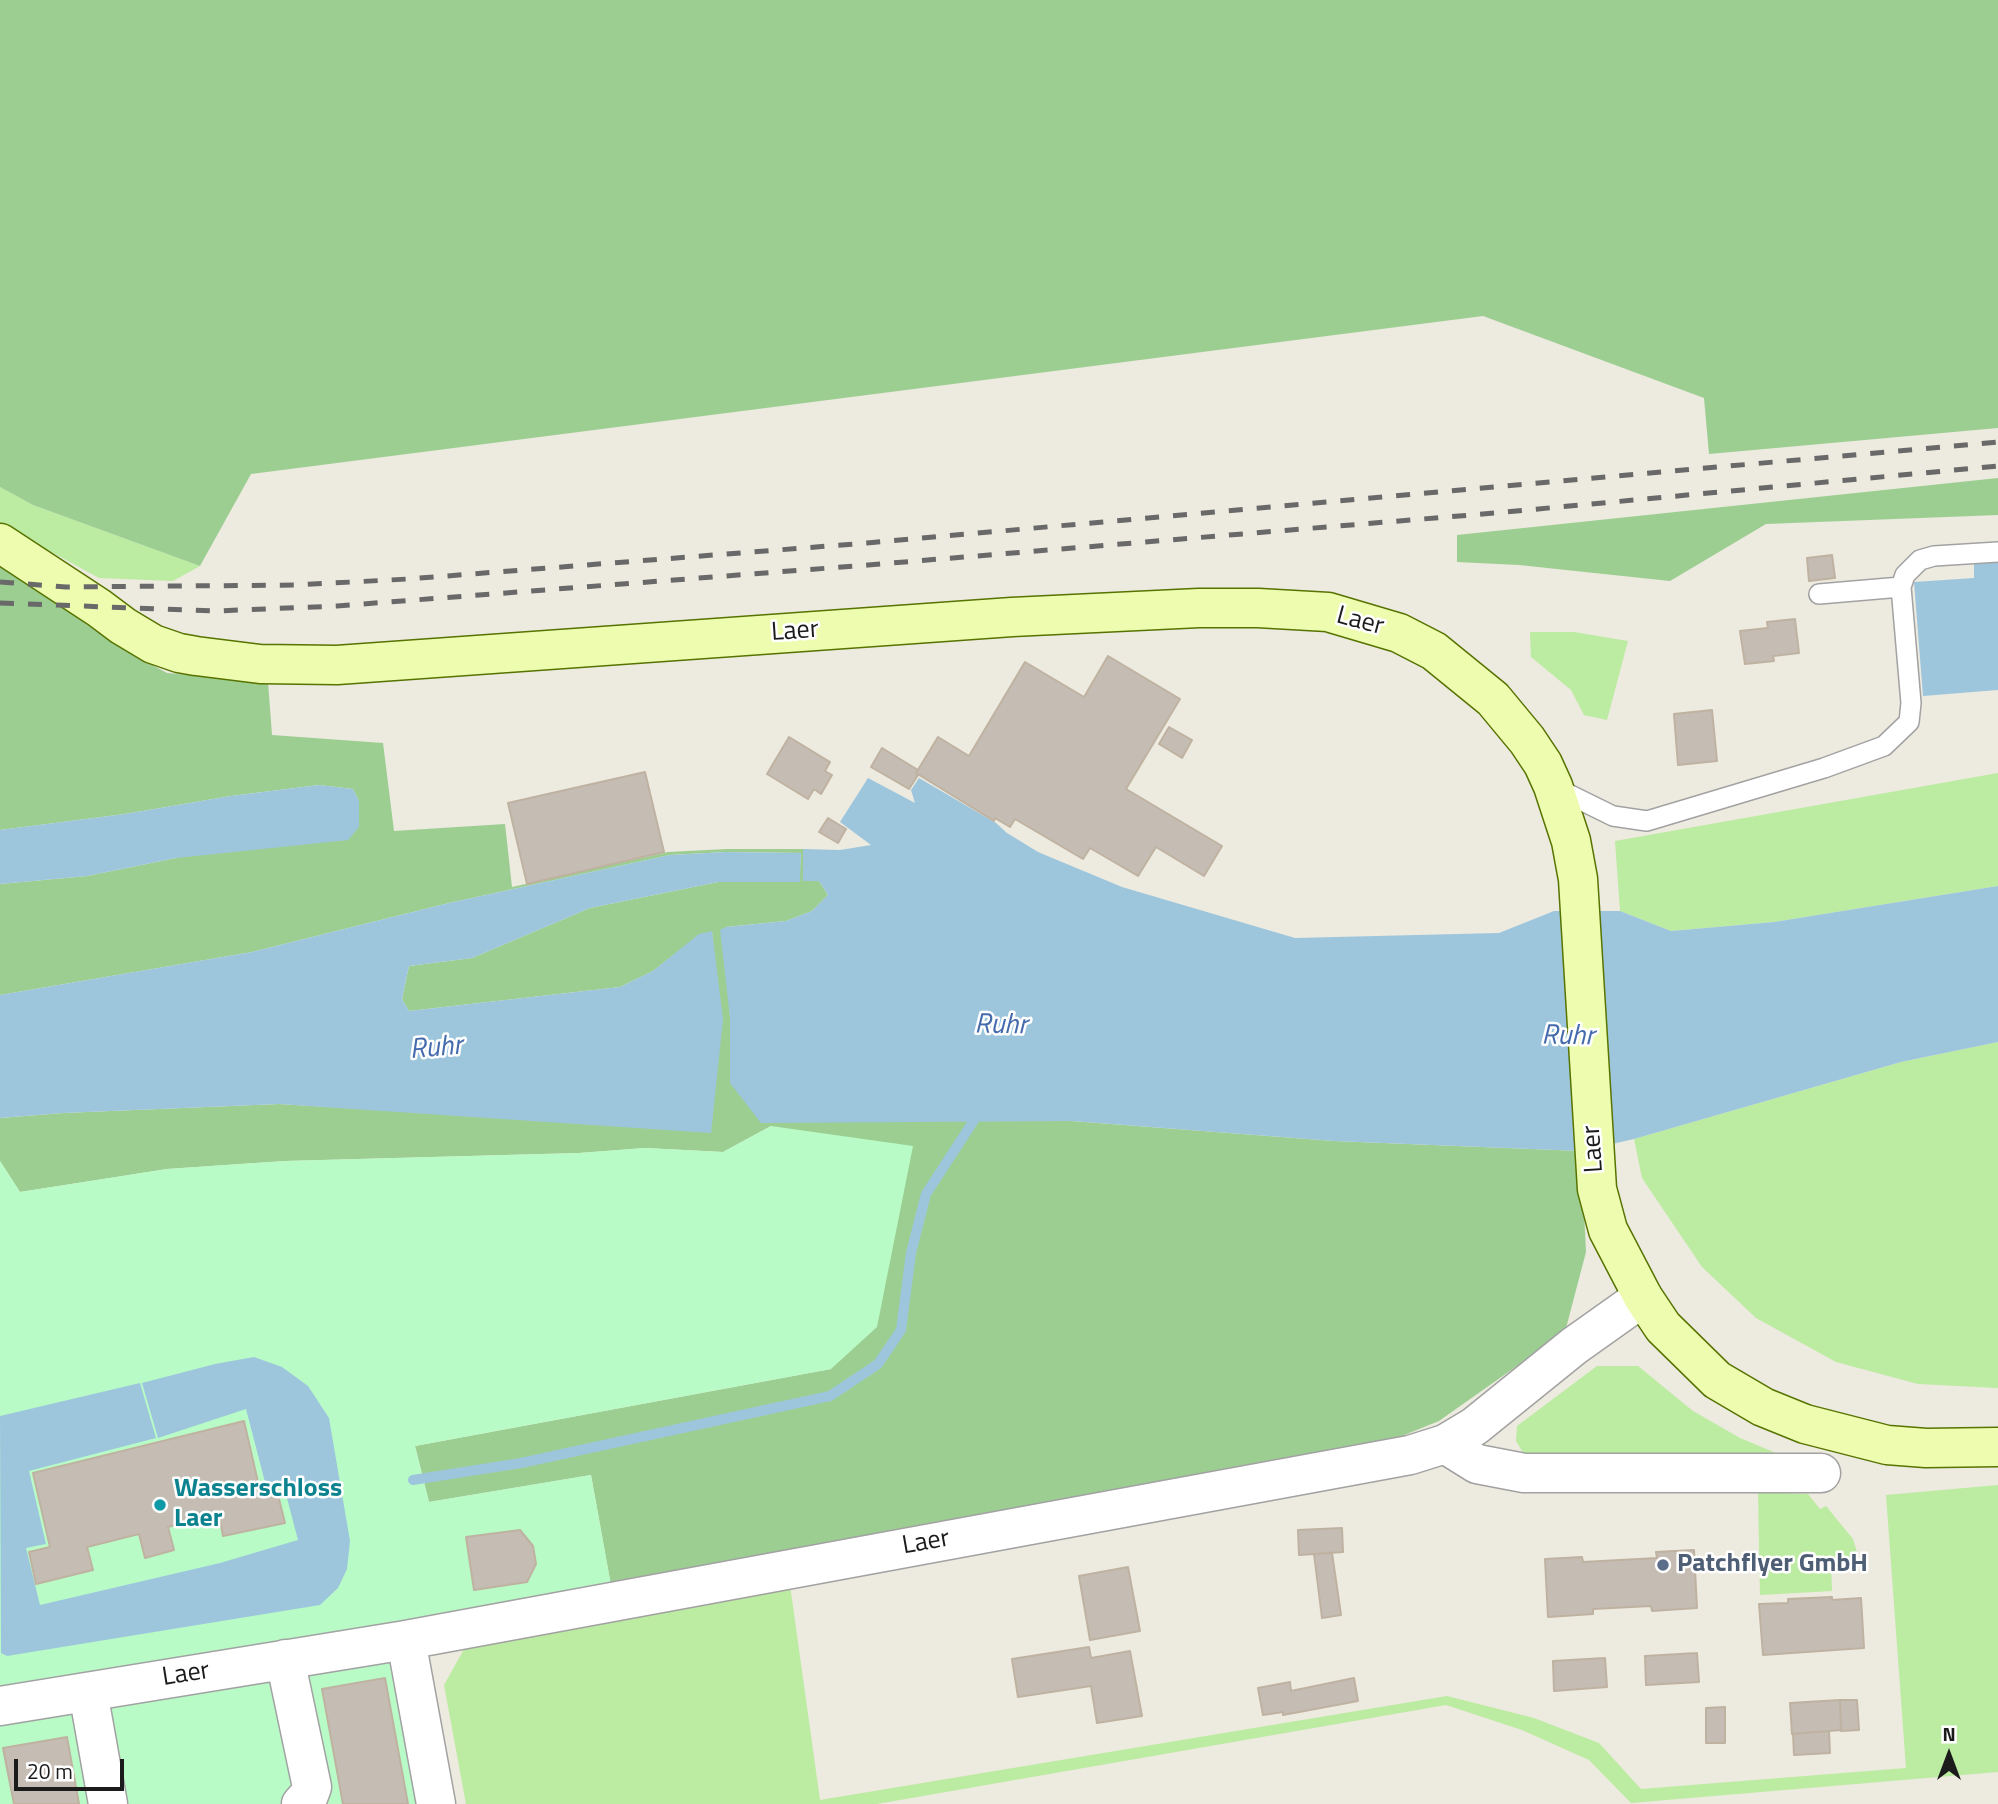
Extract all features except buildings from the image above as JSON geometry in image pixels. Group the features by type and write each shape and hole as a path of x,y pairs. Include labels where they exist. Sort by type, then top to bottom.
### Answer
{"main road":[{"name":"Laer","path":"0,543 153,644 195,656 260,664 337,665 1025,616 1199,608 1270,608 1328,612 1399,633 1449,661 1493,699 1527,740 1543,764 1553,786 1571,841 1578,879 1597,1189 1608,1230 1643,1297 1663,1327 1717,1380 1763,1407 1805,1424 1887,1444 1926,1448 1998,1447"}],"street":[{"name":"Laer","path":"0,1706 406,1640 1409,1455 1445,1444 1475,1426 1574,1346 1643,1297"},
{"path":"1445,1444 1477,1464 1524,1473 1821,1473"},
{"path":"406,1640 436,1804"},
{"path":"285,1659 312,1787 301,1804"},
{"path":"88,1692 108,1804"}],"lane":[{"path":"1553,786 1613,816 1647,821 1824,768 1884,747 1909,722 1911,703 1901,587 1905,575 1920,560 1934,556 1998,552"},
{"path":"1819,594 1901,587"}],"green space":[{"path":"0,0 1998,0 1998,428 1709,454 1704,398 1483,316 251,474 200,566 33,505 0,487"},
{"path":"1998,478 1998,515 1766,524 1670,581 1519,565 1457,562 1457,535"},
{"path":"0,487 33,505 200,566 173,581 99,578 0,524"},
{"path":"0,564 119,647 167,673 268,682 272,735 383,743 394,831 505,824 512,887 668,852 803,849 803,881 819,881 828,895 812,911 786,921 726,927 730,1083 1072,1121 1334,1141 1581,1151 1586,1252 1565,1332 1439,1421 1345,1459 612,1591 591,1475 429,1502 415,1446 831,1369 771,1126 723,1152 645,1148 579,1153 285,1161 167,1169 20,1192 0,1161 0,1118 279,1104 449,1114 715,963 712,932 699,935 653,971 620,987 409,1011 402,999 409,966 472,958 590,908 718,882 799,882 801,853 726,852 670,855 449,903 252,952 0,995 0,884 87,876 176,858 359,801 353,789 319,785 0,830"},
{"path":"1530,632 1574,632 1628,641 1607,720 1584,715 1571,690 1531,657"},
{"path":"1998,773 1998,886 1774,922 1671,931 1620,911 1615,841"},
{"path":"1998,1042 1998,1388 1918,1384 1836,1362 1756,1318 1702,1267 1642,1178 1634,1139 1901,1062"},
{"path":"771,1126 913,1146 877,1327 831,1369 415,1446 429,1502 591,1475 612,1591 391,1628 422,1804 0,1804 0,1161 20,1192 167,1169 285,1161 579,1153 645,1148 723,1152"},
{"path":"1597,1366 1638,1366 1693,1411 1740,1438 1793,1460 1535,1463 1516,1441 1517,1426"},
{"path":"1998,1485 1998,1772 1631,1803 1589,1760 1522,1730 1446,1705 877,1804 466,1804 444,1685 473,1633 790,1585 820,1800 1447,1696 1534,1718 1599,1743 1641,1789 1906,1768 1886,1495"},
{"path":"1758,1492 1808,1494 1820,1509 1826,1506 1853,1539 1856,1557 1831,1564 1832,1591 1760,1595"}],"water":[{"path":"1998,561 1998,690 1923,696 1914,582 1974,578 1974,563"},
{"name":"Ruhr","path":"868,778 915,803 911,790 919,778 996,823 1038,852 1122,887 1295,938 1499,933 1554,911 1620,911 1671,931 1774,922 1998,886 1998,1042 1901,1062 1634,1139 1581,1151 1334,1141 1072,1121 761,1123 730,1083 730,1017 720,930 726,927 786,921 812,911 828,895 819,881 803,881 803,849 840,850 871,845 840,822"},
{"path":"319,785 353,789 359,801 359,827 348,840 176,858 87,876 0,884 0,830"},
{"name":"Ruhr","path":"726,852 801,853 800,882 718,882 590,908 472,958 409,966 402,999 409,1011 620,987 653,971 699,934 712,931 723,1019 711,1133 279,1104 0,1118 0,995 252,952 449,903 670,855"},
{"path":"254,1357 282,1367 308,1386 329,1418 350,1541 347,1569 338,1588 320,1605 7,1656 1,1653 0,1416 140,1383 156,1438 29,1471 46,1544 26,1548 40,1605 220,1563 298,1540 283,1483 266,1486 246,1409 158,1438 142,1383"}],"waterway":[{"path":"413,1480 521,1463 830,1396 878,1364 901,1330 911,1253 926,1194 980,1111"}],"railway":[{"path":"0,582 66,587 296,585 408,579 867,543 1998,442"},
{"path":"0,603 216,611 337,606 1495,513 1998,466"}],"place":[{"name":"Wasserschloss Laer","path":"160,1505"},
{"name":"Patchflyer GmbH","path":"1663,1565"}]}
